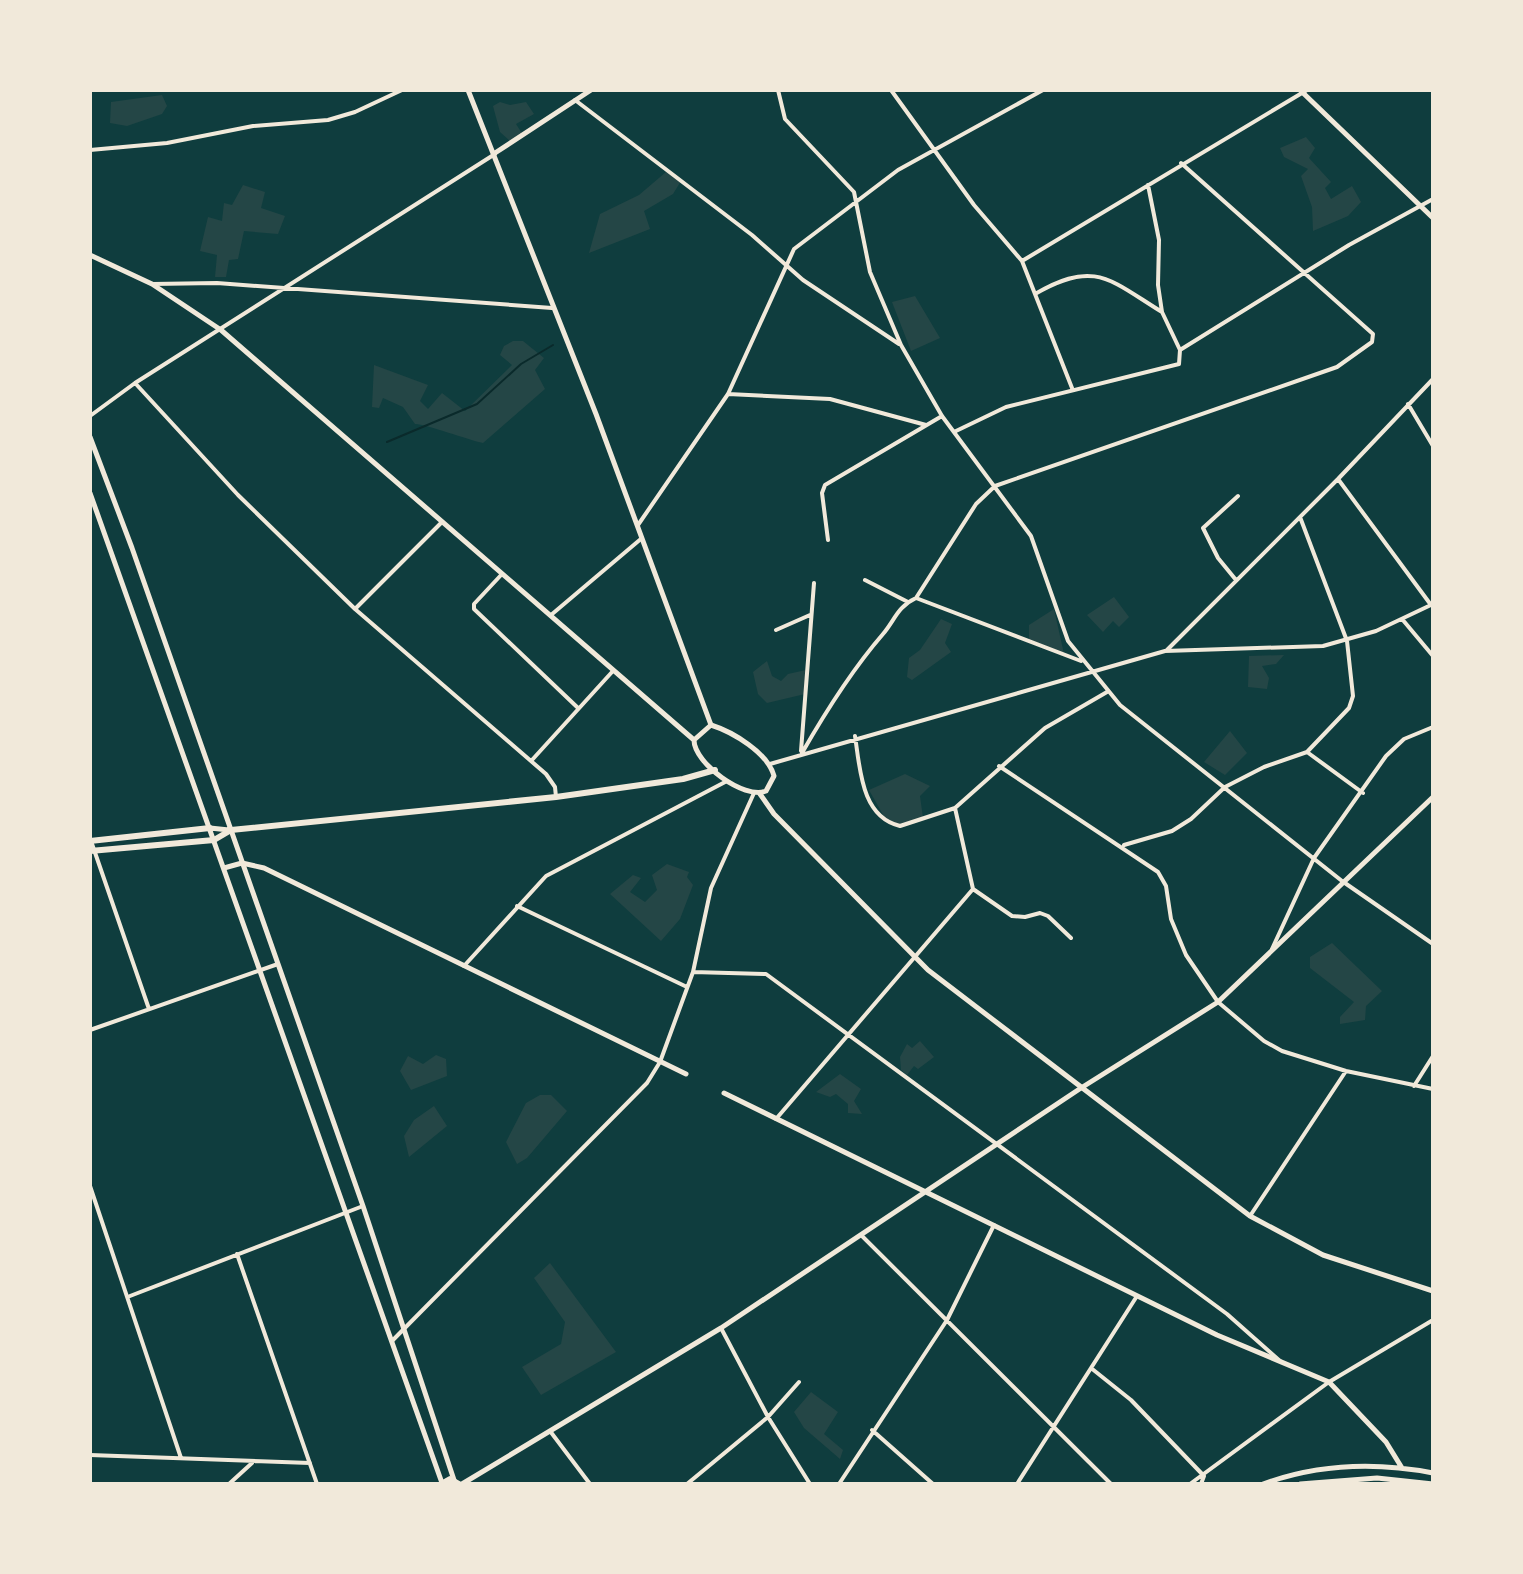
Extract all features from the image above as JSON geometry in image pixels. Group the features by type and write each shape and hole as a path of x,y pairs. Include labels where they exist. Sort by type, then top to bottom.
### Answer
{"main road":[{"path":"468,90 638,525 711,725"},
{"path":"495,154 591,90"},
{"path":"1303,91 1433,218"},
{"path":"90,255 152,284 221,330 694,740 696,752 715,770 757,794 914,958 1081,1088 1250,1216 1323,1255 1433,1291"},
{"path":"90,437 459,1483"},
{"path":"90,493 442,1483 459,1483 721,1328 1081,1088 1218,1002 1433,797"},
{"path":"694,740 711,725"},
{"path":"711,725 723,729 770,764 773,782 757,794"},
{"path":"90,840 210,828 231,830 556,797 683,779 715,770"},
{"path":"92,850 214,840 231,830"},
{"path":"224,868 242,863 264,868 686,1074"},
{"path":"724,1093 1137,1296 1329,1382 1386,1442 1402,1468"},
{"path":"1263,1484 1310,1470 1402,1468 1433,1473"},
{"path":"1300,1484 1377,1478 1433,1484"}],"street":[{"path":"90,150 177,141 253,126 328,120 368,107 402,90"},
{"path":"778,90 785,119 851,186 870,272 901,345 942,416 1031,536 1060,625 1107,692 1342,881 1433,944"},
{"path":"891,90 974,205 1022,261 1072,388"},
{"path":"638,525 728,394 794,249 898,170 1043,90"},
{"path":"1022,261 1303,91"},
{"path":"575,100 752,235 785,265 901,345"},
{"path":"90,416 135,383 495,154"},
{"path":"802,753 866,651 908,602 916,598 976,504 995,486 1337,367 1372,342 1373,334 1302,274 1181,163"},
{"path":"956,431 1006,407 1072,388 1176,366 1181,362 1180,350 1162,312 1158,285 1159,240 1148,185"},
{"path":"1180,350 1302,274 1433,199"},
{"path":"1034,295 1070,276 1097,276 1115,282 1162,312"},
{"path":"152,284 175,281 552,308"},
{"path":"1165,651 1338,479 1433,379"},
{"path":"135,383 238,495 355,609 532,760 552,780 556,797"},
{"path":"728,394 830,399 926,425"},
{"path":"1408,404 1433,446"},
{"path":"828,540 822,493 825,485 942,416"},
{"path":"770,764 855,736 1165,651 1312,647 1347,641 1432,604 1338,479"},
{"path":"1236,580 1218,558 1203,528 1238,496"},
{"path":"1122,845 1172,831 1191,819 1225,787 1264,767 1307,752 1334,728 1352,702 1347,641 1300,517"},
{"path":"355,609 442,522"},
{"path":"550,617 642,538"},
{"path":"502,574 474,604 474,609 577,707"},
{"path":"865,580 908,602"},
{"path":"802,753 814,583"},
{"path":"916,598 1084,662"},
{"path":"776,630 811,615"},
{"path":"1402,619 1433,656"},
{"path":"532,760 612,672"},
{"path":"855,736 863,788 886,820 900,826 955,808 1045,728 1107,692"},
{"path":"1272,949 1314,858 1394,747 1433,727"},
{"path":"1307,752 1363,793"},
{"path":"999,766 1122,845 1164,879 1171,919 1186,955 1218,1002 1277,1049 1346,1071 1433,1089"},
{"path":"464,966 540,880 573,859 729,780"},
{"path":"392,1341 523,1205 637,1096 660,1062 693,972 711,888 757,794"},
{"path":"955,808 973,889 1012,916 1040,913 1048,916 1071,938"},
{"path":"90,840 149,1009"},
{"path":"776,1119 973,889"},
{"path":"517,906 687,987"},
{"path":"90,1030 278,964"},
{"path":"693,972 766,974 1227,1314 1281,1362"},
{"path":"1414,1086 1433,1056"},
{"path":"1250,1216 1346,1071"},
{"path":"90,1186 181,1458"},
{"path":"129,1296 363,1206"},
{"path":"839,1484 947,1320 994,1225"},
{"path":"861,1235 1111,1484"},
{"path":"237,1254 317,1484"},
{"path":"1017,1484 1137,1296"},
{"path":"1190,1484 1329,1382 1433,1320"},
{"path":"721,1328 768,1417 810,1484"},
{"path":"1091,1368 1138,1406 1204,1476"},
{"path":"687,1484 768,1417 799,1382"},
{"path":"872,1430 933,1484"},
{"path":"550,1431 590,1484"},
{"path":"90,1455 310,1463"},
{"path":"229,1484 252,1463"},
{"path":"1201,1484 1204,1476"}],"shaded area":[{"path":"162,95 167,106 162,114 127,126 110,123 111,102"},
{"path":"500,102 510,105 526,102 534,114 516,124 523,135 510,141 500,132 493,106"},
{"path":"1306,137 1315,148 1309,158 1331,182 1325,188 1331,199 1352,186 1361,202 1348,216 1313,231 1312,207 1301,176 1308,169 1284,157 1280,148"},
{"path":"666,172 681,181 673,194 644,211 650,229 589,253 600,214 639,195"},
{"path":"243,185 265,192 261,208 285,216 278,234 244,231 238,259 229,260 226,277 215,277 217,255 200,251 208,217 222,221 224,203 232,205"},
{"path":"915,296 940,338 911,351 892,302"},
{"path":"513,341 523,341 544,358 535,370 545,389 483,443 415,424 403,407 383,398 379,408 372,407 374,365 428,385 420,401 428,409 442,393 465,411 512,365 500,355 504,346"},
{"path":"1114,597 1129,617 1119,627 1113,621 1103,632 1087,615"},
{"path":"1054,609 1064,654 1029,642 1029,625"},
{"path":"941,619 952,624 945,643 951,652 912,680 907,677 909,658 920,650"},
{"path":"1284,655 1276,664 1262,666 1269,678 1267,689 1248,687 1249,656"},
{"path":"767,661 772,676 781,681 788,674 806,670 805,694 767,703 758,694 753,672"},
{"path":"1230,731 1247,753 1225,775 1204,762"},
{"path":"905,774 930,786 920,796 923,818 900,826 886,820 869,790"},
{"path":"667,864 689,872 687,877 693,885 680,919 661,941 610,894 633,875 641,878 630,892 645,902 657,890 652,875"},
{"path":"1332,943 1382,991 1366,1006 1365,1020 1340,1024 1340,1017 1354,1002 1310,968 1310,957"},
{"path":"920,1041 934,1057 918,1069 914,1066 907,1075 901,1070 900,1057 907,1044 912,1048"},
{"path":"436,1055 446,1059 447,1076 411,1090 400,1071 408,1056 423,1064"},
{"path":"840,1074 861,1089 854,1101 862,1114 848,1113 848,1104 836,1094 830,1097 816,1092"},
{"path":"540,1095 551,1095 567,1111 527,1158 517,1164 506,1142 526,1103"},
{"path":"434,1106 447,1126 409,1157 404,1136 414,1120"},
{"path":"550,1263 616,1352 541,1395 522,1367 561,1344 565,1322 534,1278"},
{"path":"811,1392 838,1412 824,1434 843,1450 840,1459 804,1428 794,1412"}],"waterway":[{"path":"387,442 477,404 521,364 553,345"}]}
